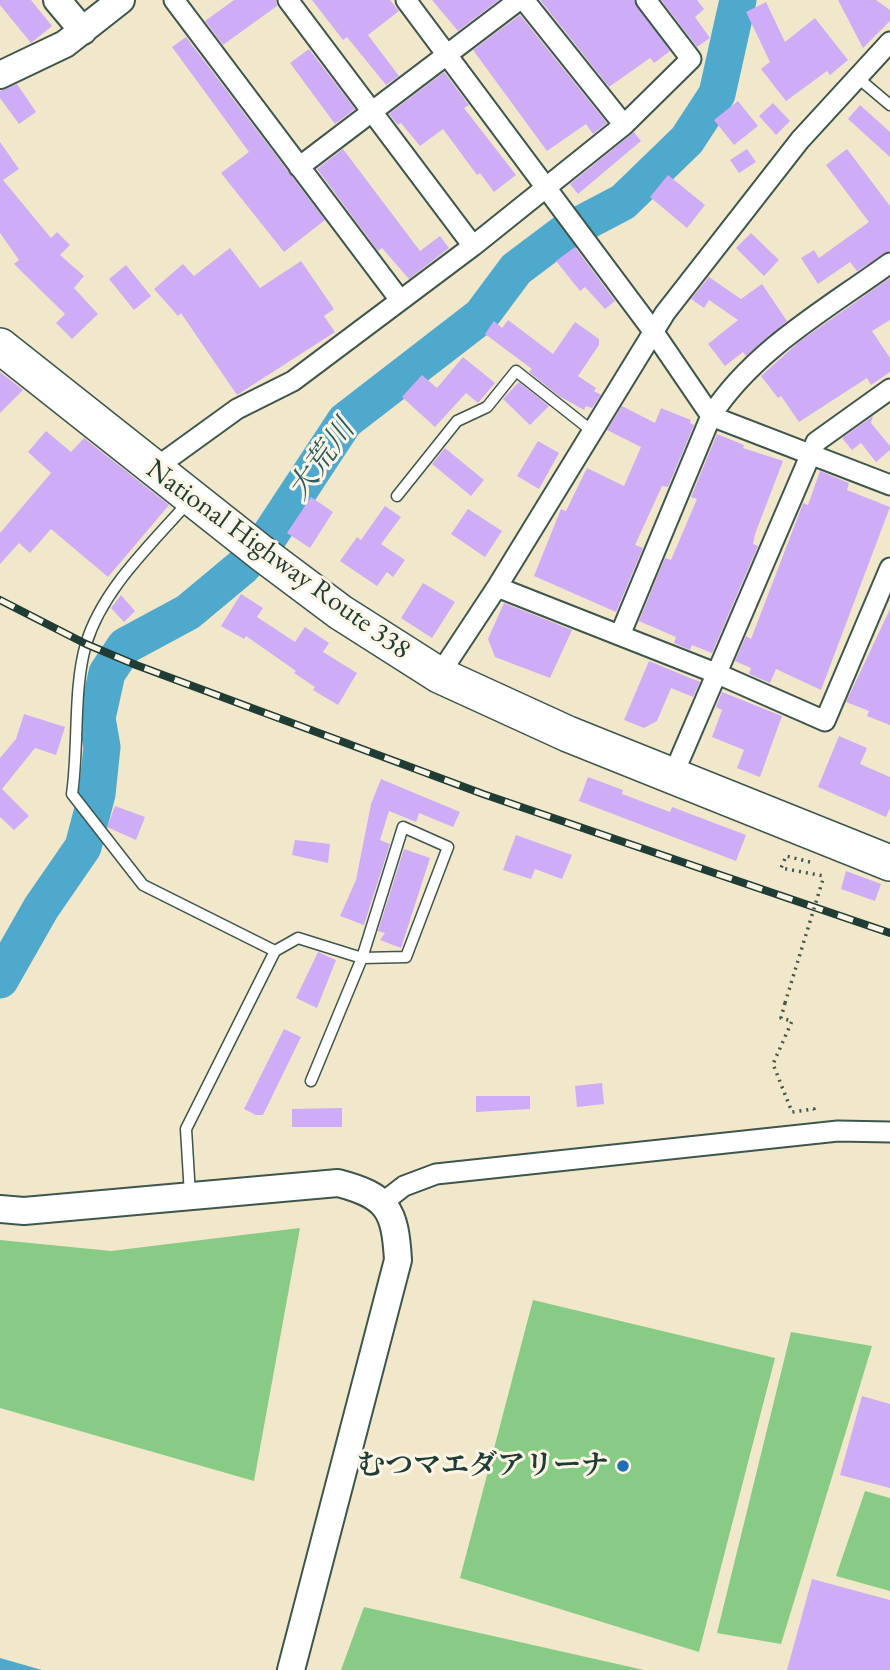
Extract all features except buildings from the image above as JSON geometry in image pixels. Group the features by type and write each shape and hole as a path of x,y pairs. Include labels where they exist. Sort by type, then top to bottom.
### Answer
{"highway":[{"name":"National Highway Route 338","path":"0,346 256,549 340,612 439,675 478,696 890,863"}],"street":[{"path":"57,0 83,31"},
{"path":"0,75 65,44 121,0"},
{"path":"174,0 400,300"},
{"path":"288,0 473,246"},
{"path":"406,0 653,331 711,416 890,485"},
{"path":"299,167 522,0 624,125"},
{"path":"154,469 237,409 293,381 548,189 624,125 691,59 646,0"},
{"path":"439,675 497,587 653,331 749,202 890,42"},
{"path":"620,635 711,416 748,370 890,263"},
{"path":"673,775 719,674 816,442 890,389"},
{"path":"497,587 719,674 825,721 890,569"},
{"path":"382,1203 404,1186 436,1174 838,1130 890,1132"},
{"path":"0,1209 24,1211 338,1183 369,1191 382,1203 396,1226 398,1260 290,1670"}],"lane":[{"path":"858,78 890,105"},
{"path":"397,496 457,421 487,407 516,370 592,431"},
{"path":"191,498 110,594 86,644 79,694 78,752 72,794 143,885 275,951"},
{"path":"190,1196 186,1129 275,951 298,938 362,958 406,957 448,847 403,827 362,958 311,1081"}],"path":[{"path":"792,1112 773,1064 792,1021 781,1018 824,876 781,868 786,856 818,864"}],"green space":[{"path":"300,1228 254,1481 0,1408 0,1240 111,1251"},
{"path":"533,1300 775,1358 699,1652 460,1578"},
{"path":"791,1332 872,1346 781,1644 717,1633"},
{"path":"865,1491 890,1498 890,1591 836,1576"},
{"path":"364,1607 644,1670 341,1670"}],"water":[{"path":"0,1658 42,1670 0,1670"}],"waterway":[{"name":"大荒川","path":"0,980 41,908 83,847 97,794 102,747 97,718 107,673 125,646 188,612 242,567 270,535 345,421 481,316 516,269 564,233 623,202 687,140 717,94 738,0"}],"railway":[{"path":"0,600 86,644 136,665 483,794 890,933"}],"place":[{"name":"むつマエダアリーナ","path":"623,1466"}]}
